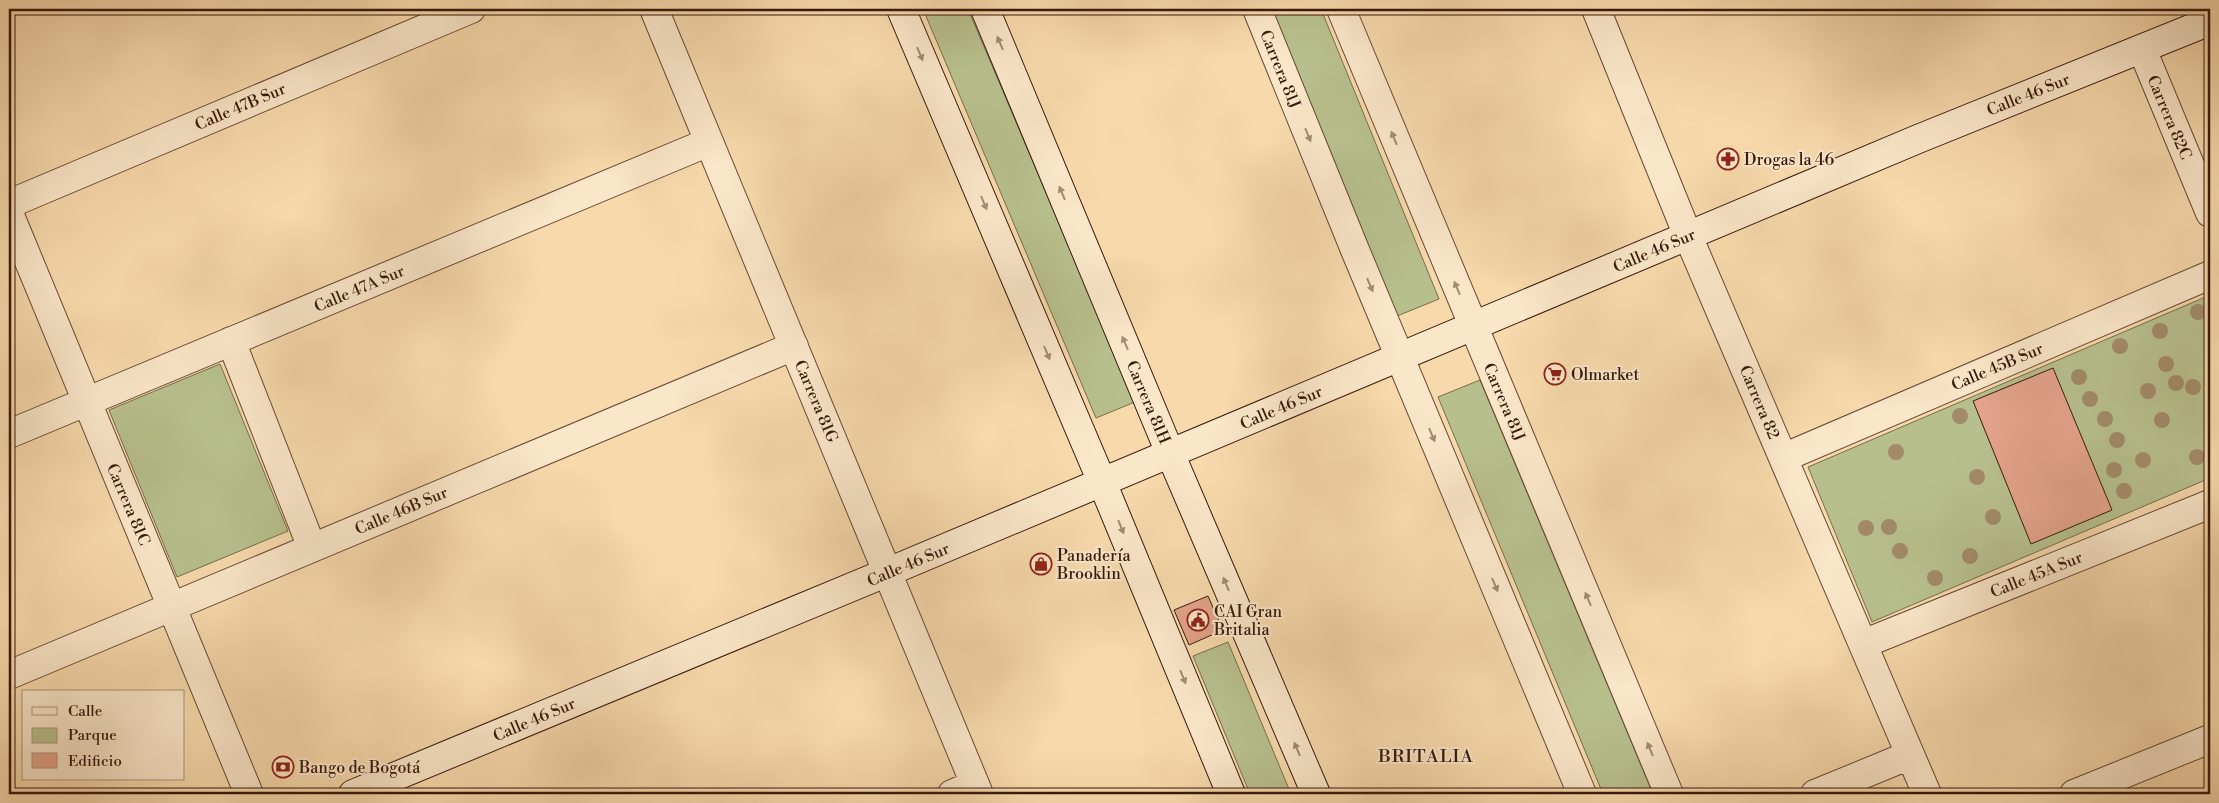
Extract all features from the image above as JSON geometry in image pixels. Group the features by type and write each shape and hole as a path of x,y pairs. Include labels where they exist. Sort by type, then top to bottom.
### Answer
{"street":[{"name":"Calle 47B Sur","path":"9,204 471,9"},
{"name":"Carrera 81G","path":"654,9 888,572 969,791"},
{"path":"901,9 1102,482 1231,794"},
{"name":"Carrera 81H","path":"986,9 1170,453 1316,794"},
{"name":"Carrera 81J","path":"1257,9 1582,794"},
{"name":"Carrera 81J","path":"1341,9 1669,794"},
{"name":"Carrera 82","path":"1596,9 1688,236 1927,794"},
{"name":"Calle 46 Sur","path":"353,794 1688,236 2210,21"},
{"name":"Carrera 82C","path":"2142,49 2210,213"},
{"name":"Calle 47A Sur","path":"9,434 709,142"},
{"name":"Carrera 81C","path":"9,213 249,794"},
{"name":"Calle 45B Sur","path":"1783,458 2210,275"},
{"path":"231,342 312,548"},
{"name":"Calle 46B Sur","path":"9,675 794,346"},
{"name":"Calle 45A Sur","path":"1863,644 2210,504"},
{"path":"2074,794 2210,739"},
{"path":"1815,794 1910,755"}],"green space":[{"path":"923,9 968,9 1135,402 1096,418"},
{"path":"1272,9 1321,9 1439,299 1397,316"},
{"path":"2210,295 2210,478 1872,622 1808,467"},
{"path":"220,364 288,531 177,577 109,410"},
{"path":"1480,380 1653,794 1603,794 1438,397"},
{"path":"1228,642 1291,794 1250,794 1193,656"}],"building":[{"path":"2053,368 2112,510 2031,544 1973,401"},
{"name":"CAI Gran Britalia","path":"1208,596 1223,630 1189,645 1174,610"}],"place":[{"name":"Drogas la 46","path":"1728,159"},
{"name":"Olmarket","path":"1555,374"},
{"name":"Panadería Brooklin","path":"1041,564"},
{"name":"CAI Gran Britalia","path":"1198,620"},
{"name":"Bango de Bogotá","path":"283,767"}],"district":[{"name":"BRITALIA","path":"1426,756"}]}
